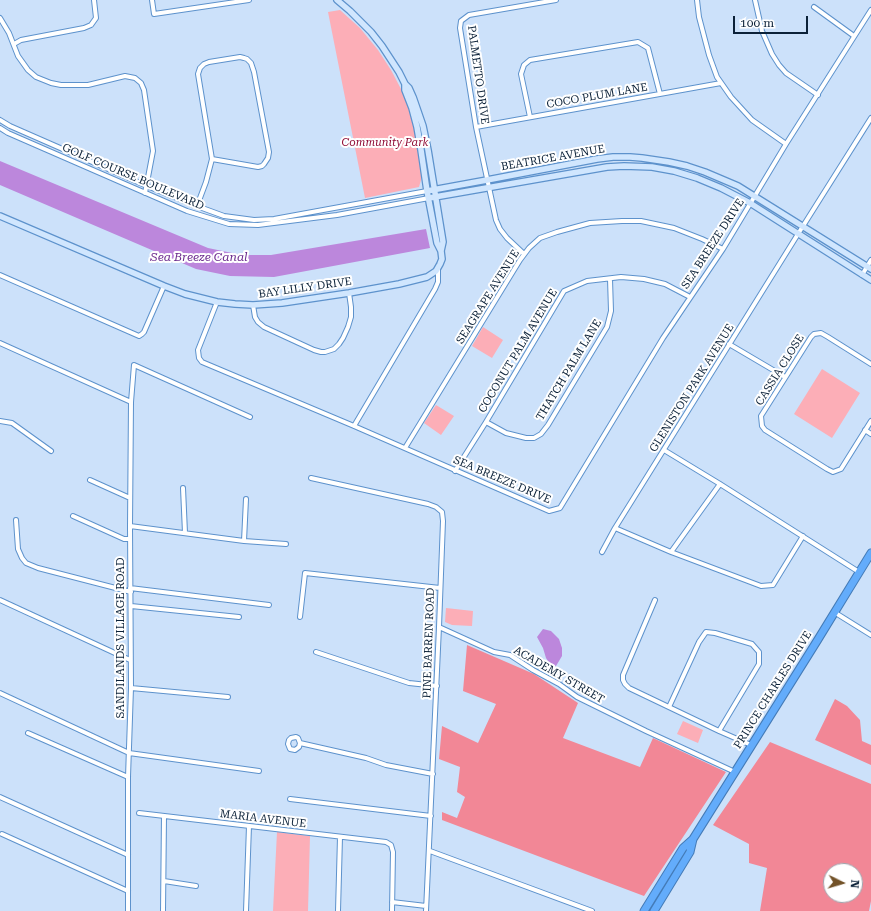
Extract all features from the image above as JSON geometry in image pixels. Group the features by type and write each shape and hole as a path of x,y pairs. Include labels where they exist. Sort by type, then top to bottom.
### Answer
{"highway":[{"name":"PRINCE CHARLES DRIVE","path":"644,911 683,848 693,839 871,553"},
{"name":"PRINCE CHARLES DRIVE","path":"654,911 690,852 693,839"}],"main road":[{"path":"337,0 371,32 382,46 405,84 409,88 413,97 423,126 428,150 443,242 441,251"},
{"path":"405,84 405,90 412,108 422,150 428,198 437,243 441,251 442,258 438,268"},
{"name":"BEATRICE AVENUE","path":"427,191 598,159 642,158 669,162 705,172 738,186 869,268"},
{"name":"BEATRICE AVENUE","path":"428,198 607,167 624,166 674,171 697,178 721,188 750,203 871,280"},
{"name":"BAY LILLY DRIVE","path":"0,216 164,286 185,294 217,302 253,305 282,303 350,293 419,279 430,275 438,268"}],"street":[{"path":"14,44 21,40 84,28 91,25 96,18 94,0"},
{"path":"152,0 154,14 249,0"},
{"name":"PALMETTO DRIVE","path":"524,254 507,238 498,224 495,215 476,127 460,28 461,21 469,15 556,0"},
{"path":"697,0 709,55 717,77 731,97 752,120 786,144"},
{"path":"755,0 762,31 772,54 786,73 818,95"},
{"path":"814,7 854,36"},
{"name":"SEA BREEZE DRIVE","path":"217,302 198,350 198,356 201,361 549,511 560,508 663,338 723,249 786,144 871,10"},
{"path":"0,18 9,33 18,56 28,70 36,77 61,85 88,85 124,76 135,78 141,83 144,90 153,151 145,193"},
{"path":"530,117 521,74 524,65 530,60 638,42 648,48 660,94"},
{"path":"197,206 206,182 212,159 198,74 200,68 209,62 240,57 247,59 251,63 254,72 269,152 268,158 262,166 258,167 212,159"},
{"name":"COCO PLUM LANE","path":"476,127 721,83"},
{"name":"GOLF COURSE BOULEVARD","path":"0,120 10,126 146,186 224,216 254,220 274,219 427,191"},
{"path":"803,226 870,120"},
{"path":"8,133 10,126"},
{"name":"GOLF COURSE BOULEVARD","path":"0,128 8,133 187,211 229,224 258,225 337,214 428,198"},
{"name":"SEAGRAPE AVENUE","path":"405,448 524,254 537,241 548,234 590,223 641,221 674,228 723,249"},
{"name":"GLENISTON PARK AVENUE","path":"602,552 615,528 803,226"},
{"path":"862,275 869,268 871,260"},
{"path":"354,426 435,289 438,282 438,268"},
{"path":"0,275 139,336 144,332 164,286"},
{"name":"COCONUT PALM AVENUE","path":"455,470 486,422 564,292 587,281 621,277 665,284 690,297"},
{"name":"THATCH PALM LANE","path":"486,422 506,433 526,438 534,438 541,434 548,425 607,327 612,311 610,279"},
{"path":"253,305 255,317 264,327 314,350 325,352 339,344 347,331 351,312 350,293"},
{"name":"CASSIA CLOSE","path":"871,364 821,333 814,334 761,416 762,426 765,430 833,472 841,469 871,420"},
{"path":"0,343 132,402"},
{"path":"729,344 785,377"},
{"name":"SANDILANDS VILLAGE ROAD","path":"128,911 128,777 131,688 130,498 134,365 250,417"},
{"path":"0,421 12,423 51,451"},
{"path":"865,430 871,434"},
{"path":"664,450 859,572"},
{"name":"PINE BARREN ROAD","path":"311,478 428,504 436,507 442,512 443,521 439,627 430,850 426,909"},
{"path":"90,480 130,498"},
{"path":"671,552 720,484"},
{"path":"183,488 185,533"},
{"path":"244,541 246,499"},
{"path":"73,516 124,539 130,539"},
{"path":"16,520 18,549 22,558 26,563 38,568 131,590 269,605"},
{"path":"130,526 244,541 286,544"},
{"path":"615,528 671,552 761,586 773,586 803,536"},
{"path":"300,618 305,573 440,588"},
{"path":"0,600 130,660"},
{"path":"655,600 623,676 623,680 629,688 751,745"},
{"path":"131,606 239,617"},
{"path":"834,612 871,636"},
{"name":"ACADEMY STREET","path":"439,627 494,652 510,655 577,697 646,732 735,772"},
{"path":"669,707 699,642 706,632 752,644 759,652 759,664 719,731"},
{"path":"316,652 409,683 436,686"},
{"path":"131,688 228,697"},
{"path":"0,693 129,752 259,771"},
{"path":"28,733 128,777"},
{"path":"300,743 366,758 386,765 433,774"},
{"path":"0,797 128,855"},
{"path":"290,799 431,816"},
{"name":"MARIA AVENUE","path":"139,813 386,842 391,845 393,852 392,902"},
{"path":"164,816 164,911"},
{"path":"246,911 249,826"},
{"path":"2,834 128,890"},
{"path":"338,911 340,837"},
{"path":"430,850 592,911"},
{"path":"164,881 196,886"},
{"path":"392,911 392,902 426,909"}],"green space":[{"name":"Community Park","path":"340,10 360,28 378,50 401,89 410,111 415,131 421,169 421,180 419,187 365,198 328,12"},
{"path":"483,327 503,340 492,358 472,346"},
{"path":"822,369 860,393 832,438 794,414"},
{"path":"436,405 454,416 441,435 424,423"},
{"path":"446,608 473,611 472,626 452,625 445,622"},
{"path":"683,721 703,730 698,743 677,734"},
{"path":"277,832 310,836 308,911 273,911"}],"shaded area":[{"path":"467,645 534,674 578,703 563,738 640,767 653,738 726,772 644,896 442,820 442,812 457,818 465,797 457,792 460,767 439,759 442,726 478,743 496,704 463,691"},
{"path":"835,699 847,706 860,720 862,741 871,745 871,765 815,740"},
{"path":"770,742 871,784 871,901 869,911 760,911 767,868 749,863 749,844 713,825"}],"water":[{"name":"Sea Breeze Canal","path":"0,161 208,248 237,254 271,255 426,229 430,248 274,277 230,276 196,269 0,185"},
{"path":"543,629 551,631 559,639 562,648 562,656 556,666 550,664 546,658 537,637"}]}
